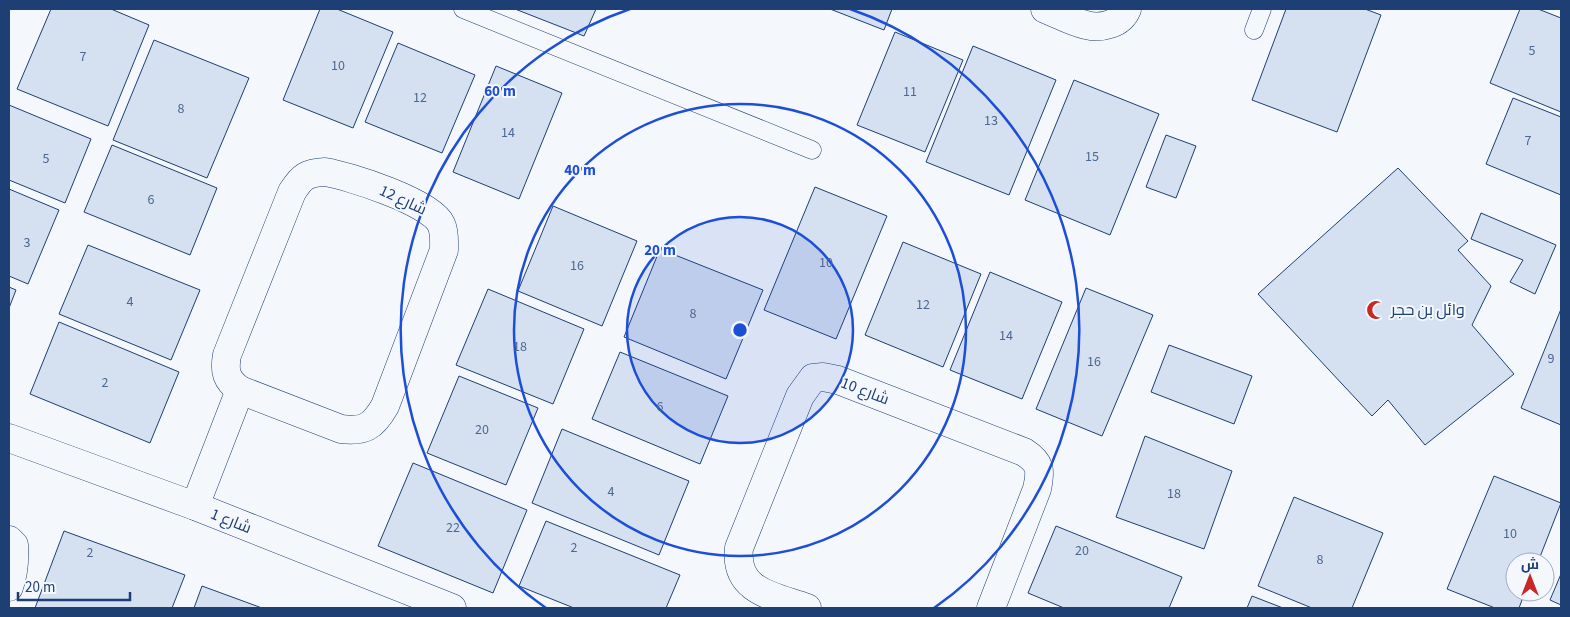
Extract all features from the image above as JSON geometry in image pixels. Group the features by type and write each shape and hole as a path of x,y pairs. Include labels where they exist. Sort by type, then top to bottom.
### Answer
{"street":[{"path":"1045,9 1087,26 1113,24 1124,15 1127,9"},
{"name":"شارع 12","path":"325,172 343,175 420,205 440,222 444,233 444,250 385,406 378,418 370,426 356,431 341,429 240,390 232,384 226,375 224,366 227,355 292,192 300,180 311,173 325,172"},
{"name":"شارع 10","path":"807,608 757,590 746,580 739,568 738,557 739,548 800,396 813,378 823,377 838,380 1024,452 1032,457 1038,465 1037,489 991,608"},
{"path":"195,506 240,390"},
{"name":"شارع 1","path":"9,438 195,506 452,608"},
{"path":"9,540 14,545 15,559 14,574 9,587"}],"lane":[{"path":"463,9 812,150"},
{"path":"1254,30 1262,9"}],"building":[{"path":"51,9 111,9 149,25 108,126 17,89"},
{"path":"320,9 337,9 393,32 353,128 283,100"},
{"path":"515,9 596,9 584,36"},
{"path":"830,9 892,9 884,30"},
{"path":"1286,9 1365,9 1381,15 1337,132 1252,100"},
{"path":"1520,9 1538,9 1561,18 1561,112 1490,83"},
{"path":"895,32 963,60 925,152 857,125"},
{"path":"154,40 249,78 207,178 113,140"},
{"path":"398,43 475,75 442,153 365,122"},
{"path":"973,46 1056,80 1009,195 926,162"},
{"path":"496,66 562,93 519,199 453,172"},
{"path":"1074,80 1159,114 1110,235 1025,200"},
{"path":"1513,98 1561,117 1561,195 1486,164"},
{"path":"9,105 91,139 65,203 9,180"},
{"path":"1166,135 1196,146 1176,198 1146,187"},
{"path":"112,145 217,188 190,255 84,212"},
{"name":"وائل بن حجر","path":"1398,168 1468,241 1458,250 1491,286 1472,325 1514,374 1425,445 1388,400 1372,416 1258,294"},
{"path":"815,187 887,216 836,339 764,310"},
{"path":"9,189 59,210 28,284 9,276"},
{"path":"553,206 637,241 602,326 518,291"},
{"path":"1481,213 1556,245 1535,294 1510,282 1523,260 1471,239"},
{"path":"903,242 981,274 943,367 865,335"},
{"path":"88,245 200,290 171,360 59,314"},
{"path":"660,249 763,290 726,379 624,337"},
{"path":"990,272 1062,302 1022,399 950,370"},
{"path":"9,287 16,290 9,308"},
{"path":"1086,288 1153,315 1102,436 1036,409"},
{"path":"488,289 584,329 553,404 456,365"},
{"path":"1561,309 1561,425 1521,408"},
{"path":"59,322 179,372 150,443 30,394"},
{"path":"1169,345 1252,376 1234,424 1151,392"},
{"path":"620,352 728,396 700,464 592,419"},
{"path":"459,376 538,408 506,485 427,453"},
{"path":"562,429 689,481 659,555 532,503"},
{"path":"1145,436 1232,471 1204,549 1116,517"},
{"path":"413,463 527,510 493,593 378,546"},
{"path":"1494,476 1561,503 1542,552 1505,552 1505,602 1521,602 1519,608 1495,608 1447,589"},
{"path":"1294,497 1383,533 1352,608 1312,608 1258,586"},
{"path":"546,521 680,575 666,608 574,608 519,586"},
{"path":"1056,526 1182,577 1169,608 1064,608 1028,593"},
{"path":"64,531 185,575 172,608 35,608"},
{"path":"1561,574 1561,605 1554,602 1555,588"},
{"path":"202,586 262,608 194,608"},
{"path":"1252,596 1283,608 1247,608"}],"place":[{"name":"وائل بن حجر","path":"1376,310"}]}
